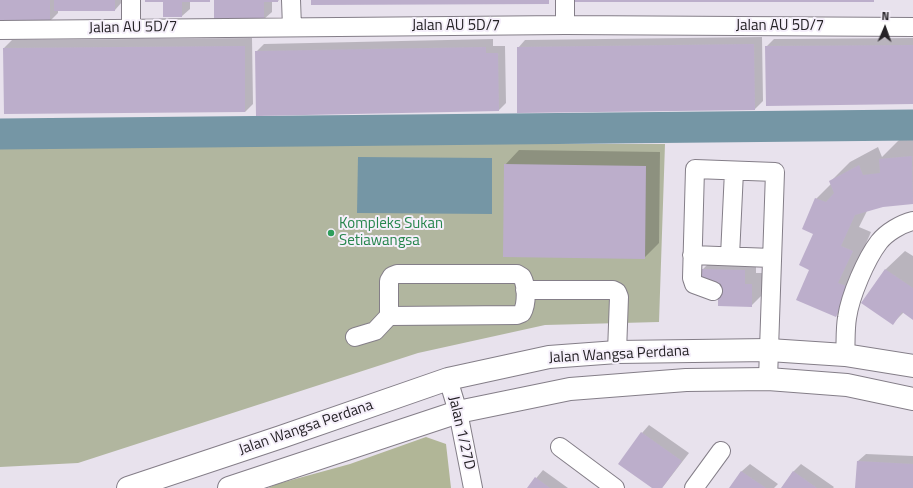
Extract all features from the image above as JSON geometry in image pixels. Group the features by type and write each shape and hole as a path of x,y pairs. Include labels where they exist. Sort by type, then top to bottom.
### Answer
{"main road":[{"name":"Jalan Wangsa Perdana","path":"128,488 448,379 549,357 617,352 769,350 845,355 913,366"},
{"name":"Jalan Wangsa Perdana","path":"229,488 458,412 570,389 686,380 768,379 847,385 913,399"}],"street":[{"path":"131,0 131,28"},
{"path":"291,0 292,27"},
{"path":"565,0 565,25"},
{"name":"Jalan AU 5D/7","path":"0,30 565,25 913,26"},
{"path":"714,291 694,284 692,278 695,169 775,172 768,379"},
{"path":"730,256 734,171"},
{"path":"845,355 847,317 855,289 866,262 880,241 895,229 907,222 913,221"},
{"path":"692,255 772,258"},
{"path":"355,337 375,331 389,316 389,281 392,276 397,274 517,274 522,276 525,282 525,308 522,313 517,315 389,316"},
{"path":"525,290 613,290 617,292 619,297 617,352"},
{"name":"Jalan 1/27D","path":"448,379 458,412 473,488"},
{"path":"560,447 615,488"},
{"path":"694,488 721,451"}],"green space":[{"name":"Kompleks Sukan Setiawangsa","path":"0,143 665,144 659,322 545,325 418,353 78,463 0,467"},
{"path":"426,437 446,444 451,488 268,488 277,484 350,464"}],"water":[{"path":"358,157 492,158 492,214 357,213"}],"building":[{"path":"0,0 50,0 50,22 0,22"},
{"path":"54,0 115,0 115,11 54,11"},
{"path":"145,0 210,0 210,2 182,2 182,17 163,17 163,2 145,2"},
{"path":"214,0 278,0 278,2 264,2 264,20 214,21"},
{"path":"311,0 549,0 549,4 311,5"},
{"path":"571,0 874,0 874,2 571,2"},
{"path":"754,44 755,110 517,113 517,47"},
{"path":"913,45 913,104 766,106 765,46"},
{"path":"245,46 245,112 4,114 3,48"},
{"path":"486,47 486,53 498,53 499,111 256,116 255,51"},
{"path":"912,156 913,204 883,207 855,215 841,246 853,251 838,283 849,287 836,317 796,300 809,270 799,265 813,234 802,229 815,198 826,202 834,193 829,181 859,165 863,175 880,173 879,159"},
{"path":"504,164 646,166 645,259 503,257"},
{"path":"702,269 745,270 745,284 752,284 752,307 718,306 718,291 701,291"},
{"path":"885,269 913,288 913,320 902,312 893,325 861,303"},
{"path":"641,432 682,461 662,488 652,488 618,464"},
{"path":"857,461 913,464 913,488 855,488"},
{"path":"741,471 766,488 729,488"},
{"path":"793,471 817,488 781,488"},
{"path":"535,477 550,488 527,488"}],"waterway":[{"path":"0,134 913,125"}],"place":[{"name":"Kompleks Sukan Setiawangsa","path":"331,233"}]}
